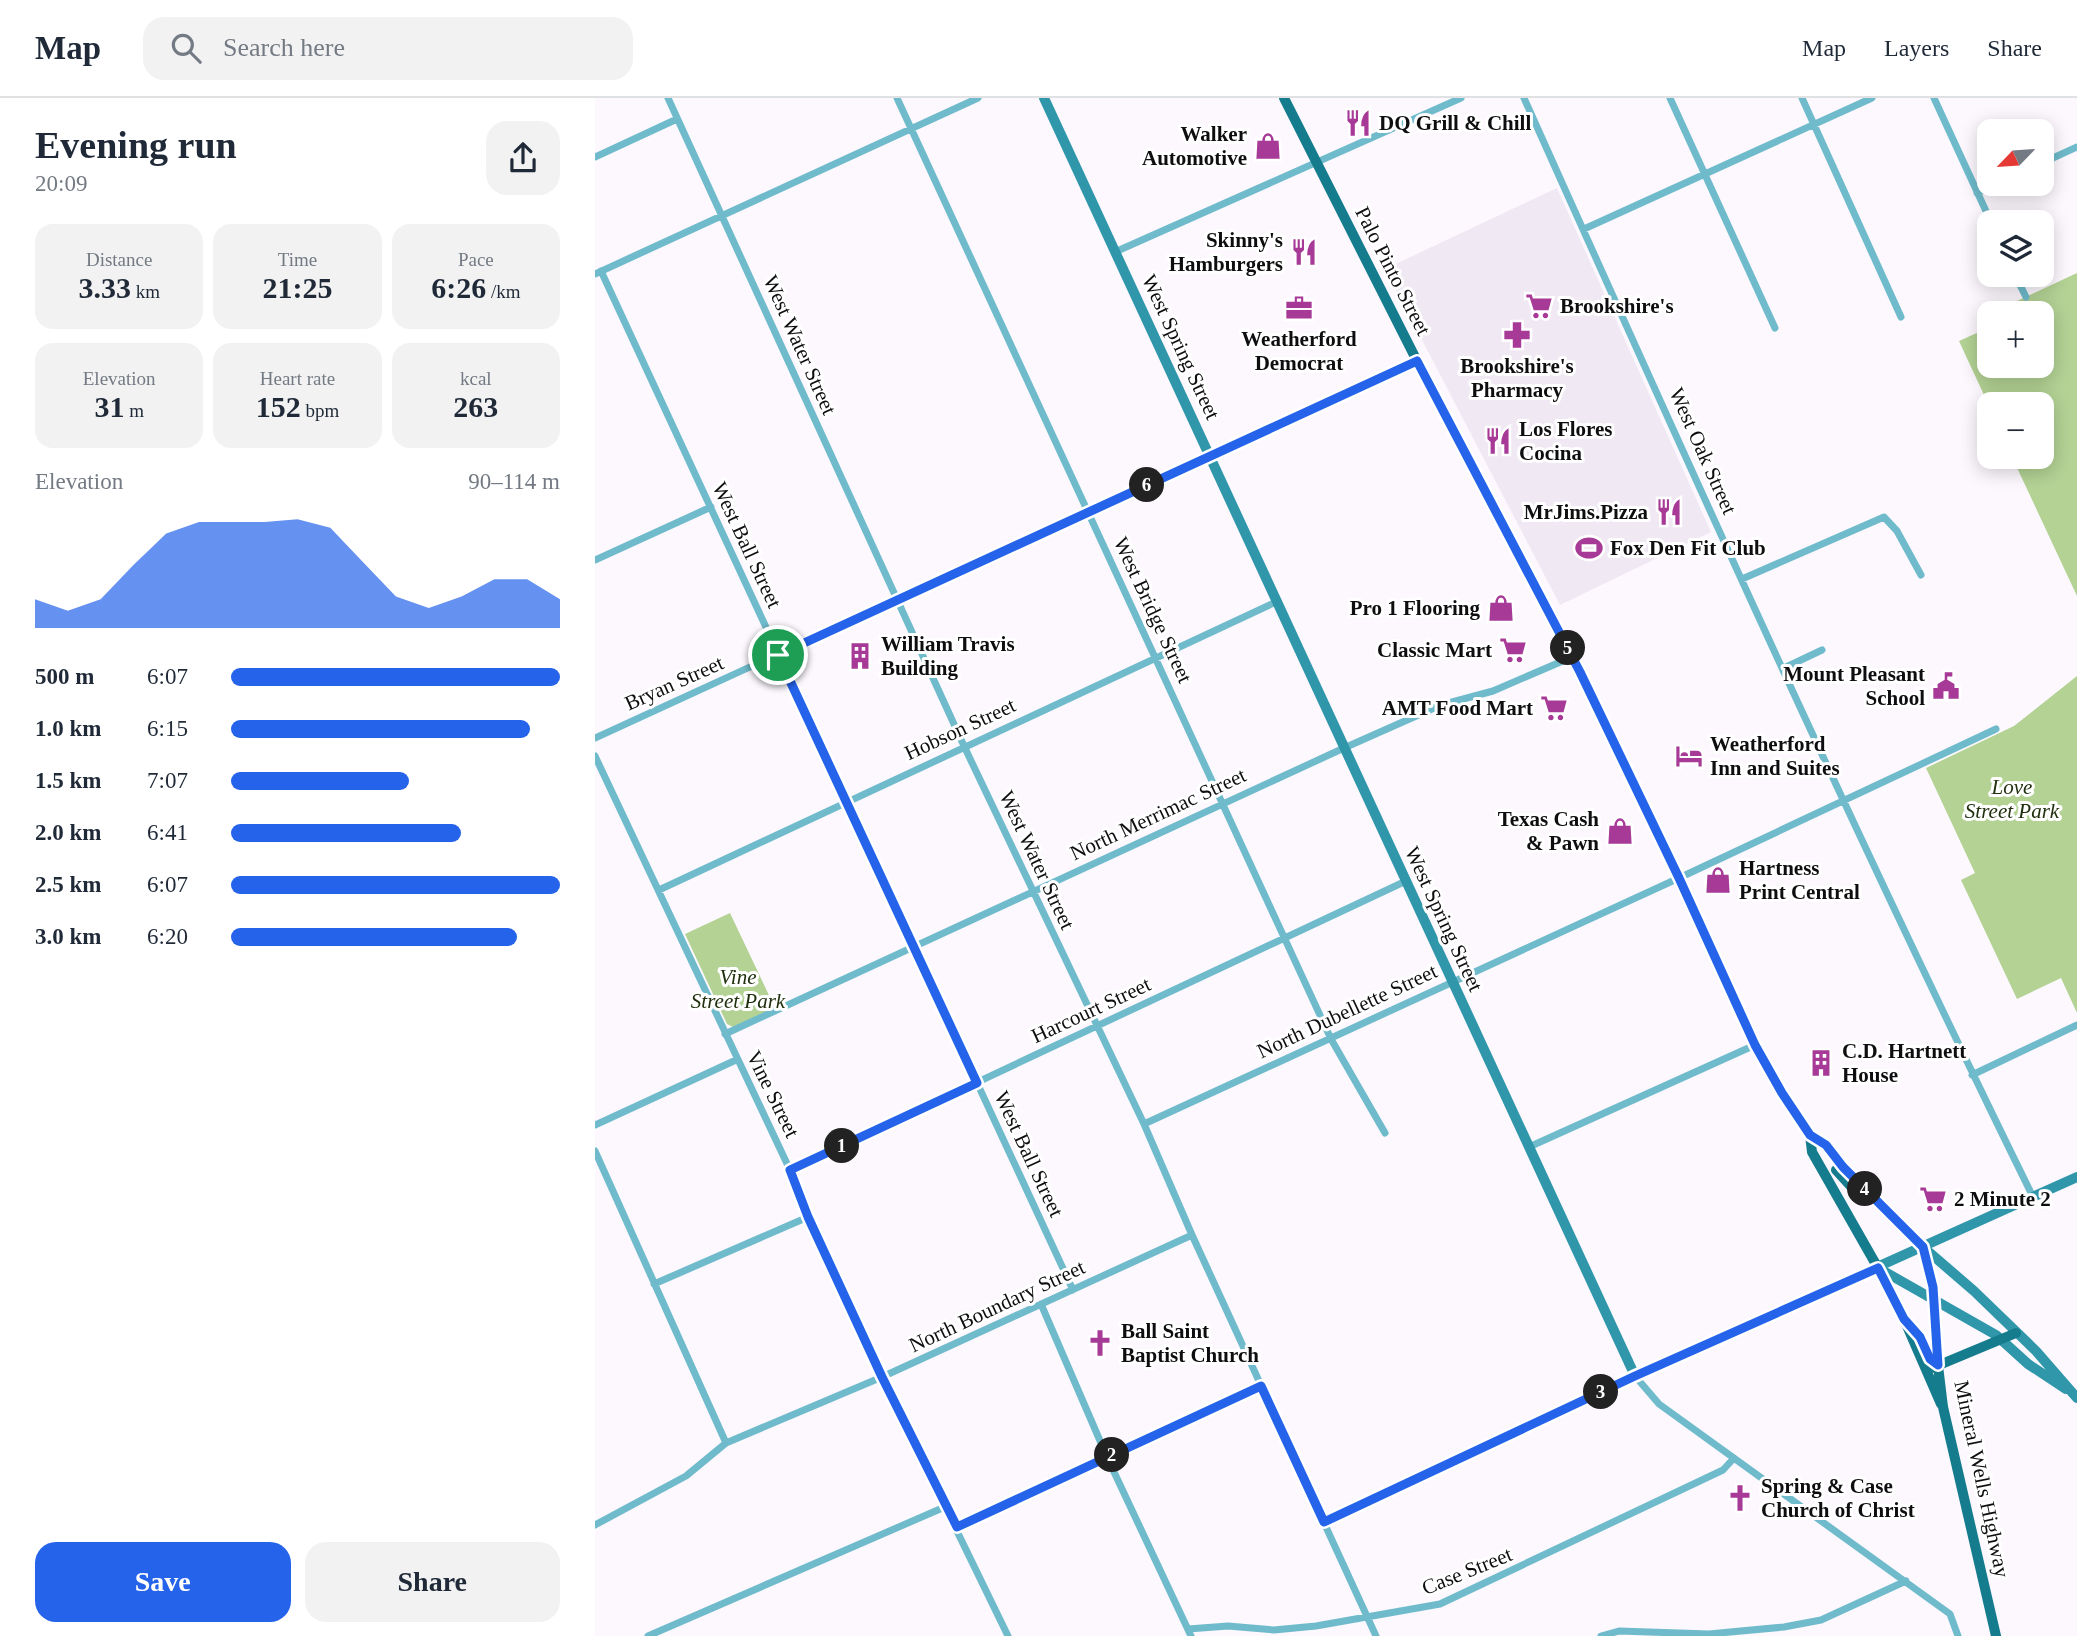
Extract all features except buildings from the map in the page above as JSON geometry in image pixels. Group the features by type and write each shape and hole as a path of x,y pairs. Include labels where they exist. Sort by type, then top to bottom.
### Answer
{"main road":[{"name":"Palo Pinto Street","path":"1284,98 1417,361 1572,657 1679,878 1755,1045 1810,1135 1826,1145 1878,1268 1943,1407"},
{"name":"Palo Pinto Street","path":"1810,1135 1812,1152 1875,1199 1923,1247"},
{"name":"Mineral Wells Highway","path":"1923,1247 1933,1298 1943,1407 1996,1636"},
{"path":"1904,1319 1920,1337 1930,1359 1938,1365"},
{"path":"1926,1370 2016,1332"}],"street":[{"name":"West Water Street","path":"668,98 964,746 1144,1124 1376,1636"},
{"name":"West Bridge Street","path":"897,98 1331,1039 1385,1133"},
{"path":"598,272 978,98"},
{"name":"West Spring Street","path":"1044,98 1635,1376 1659,1404 1949,1614 1958,1636"},
{"path":"1115,252 1461,98"},
{"name":"West Oak Street","path":"1524,98 1844,800 1972,1075 2033,1197"},
{"path":"1670,98 1775,328"},
{"path":"1802,98 1901,317"},
{"path":"1584,229 1872,98"},
{"path":"1934,98 1977,193"},
{"path":"595,158 677,120"},
{"path":"2055,157 2077,147"},
{"name":"West Ball Street","path":"598,272 711,507 1073,1290"},
{"path":"2021,287 2026,297"},
{"name":"Bryan Street","path":"595,738 1417,361"},
{"path":"595,560 711,507"},
{"path":"1742,579 1884,517 1897,531 1921,575"},
{"name":"Hobson Street","path":"659,890 1278,601"},
{"path":"1784,668 1822,650"},
{"name":"North Merrimac Street","path":"725,1034 1343,748 1441,705 1493,691 1572,657"},
{"name":"North Dubellette Street","path":"1144,1124 1996,729"},
{"name":"Vine Street","path":"595,756 790,1170 808,1217 882,1377 1008,1636"},
{"name":"Harcourt Street","path":"790,1170 1406,881"},
{"path":"1972,1075 2077,1025"},
{"path":"1529,1147 1755,1045"},
{"path":"595,1125 736,1060"},
{"path":"595,1151 726,1443"},
{"path":"1324,1522 1635,1376 2077,1177"},
{"path":"655,1284 808,1217"},
{"name":"North Boundary Street","path":"595,1525 685,1476 726,1443 882,1377 1192,1235"},
{"path":"1923,1247 2016,1332 2066,1389"},
{"path":"1878,1268 2001,1340 2028,1364 2077,1398"},
{"path":"1041,1304 1107,1457 1189,1633"},
{"path":"957,1527 1261,1386"},
{"name":"Case Street","path":"1189,1633 1228,1626 1274,1630 1440,1604 1464,1595 1723,1470 1734,1458"},
{"path":"648,1636 947,1506"},
{"path":"1601,1636 1619,1631 1709,1634 1797,1625 1821,1620 1906,1581"}],"shaded area":[{"path":"1557,188 1711,532 1560,605 1385,269"}],"green space":[{"path":"2077,273 2077,596 2018,469 2054,469 2054,392 1983,392 1959,341 1977,333 1977,378 2054,378 2054,301 2017,301 2047,287 2054,287 2054,284"},
{"name":"Love Street Park","path":"2077,676 2077,1013 2061,978 2017,999 1961,880 1975,873 1926,768 2014,726"},
{"name":"Vine Street Park","path":"730,913 775,1008 733,1027 727,1024 685,934"}],"place":[{"name":"DQ Grill & Chill","path":"1358,123"},
{"name":"Walker Automotive","path":"1268,146"},
{"name":"Skinny's Hamburgers","path":"1304,252"},
{"name":"Brookshire's","path":"1539,306"},
{"name":"Weatherford Democrat","path":"1299,308"},
{"name":"Brookshire's Pharmacy","path":"1517,335"},
{"name":"Los Flores Cocina","path":"1498,441"},
{"name":"MrJims.Pizza","path":"1669,512"},
{"name":"Fox Den Fit Club","path":"1589,548"},
{"name":"Pro 1 Flooring","path":"1501,608"},
{"name":"Classic Mart","path":"1513,650"},
{"name":"William Travis Building","path":"860,656"},
{"name":"Mount Pleasant School","path":"1946,686"},
{"name":"AMT Food Mart","path":"1554,708"},
{"name":"Weatherford Inn and Suites","path":"1689,756"},
{"name":"Texas Cash & Pawn","path":"1620,831"},
{"name":"Hartness Print Central","path":"1718,880"},
{"name":"C.D. Hartnett House","path":"1821,1063"},
{"name":"2 Minute 2","path":"1933,1199"},
{"name":"Ball Saint Baptist Church","path":"1100,1343"},
{"name":"Spring & Case Church of Christ","path":"1740,1498"}],"route":[{"path":"1417,361 1580,672 1679,878 1755,1045 1782,1093 1810,1135 1826,1145 1843,1167 1923,1247 1933,1287 1938,1365 1930,1359 1920,1337 1904,1319 1878,1268 1635,1376 1324,1522 1261,1386 957,1527 882,1377 808,1217 790,1170 977,1083 778,655 1417,361"}]}
